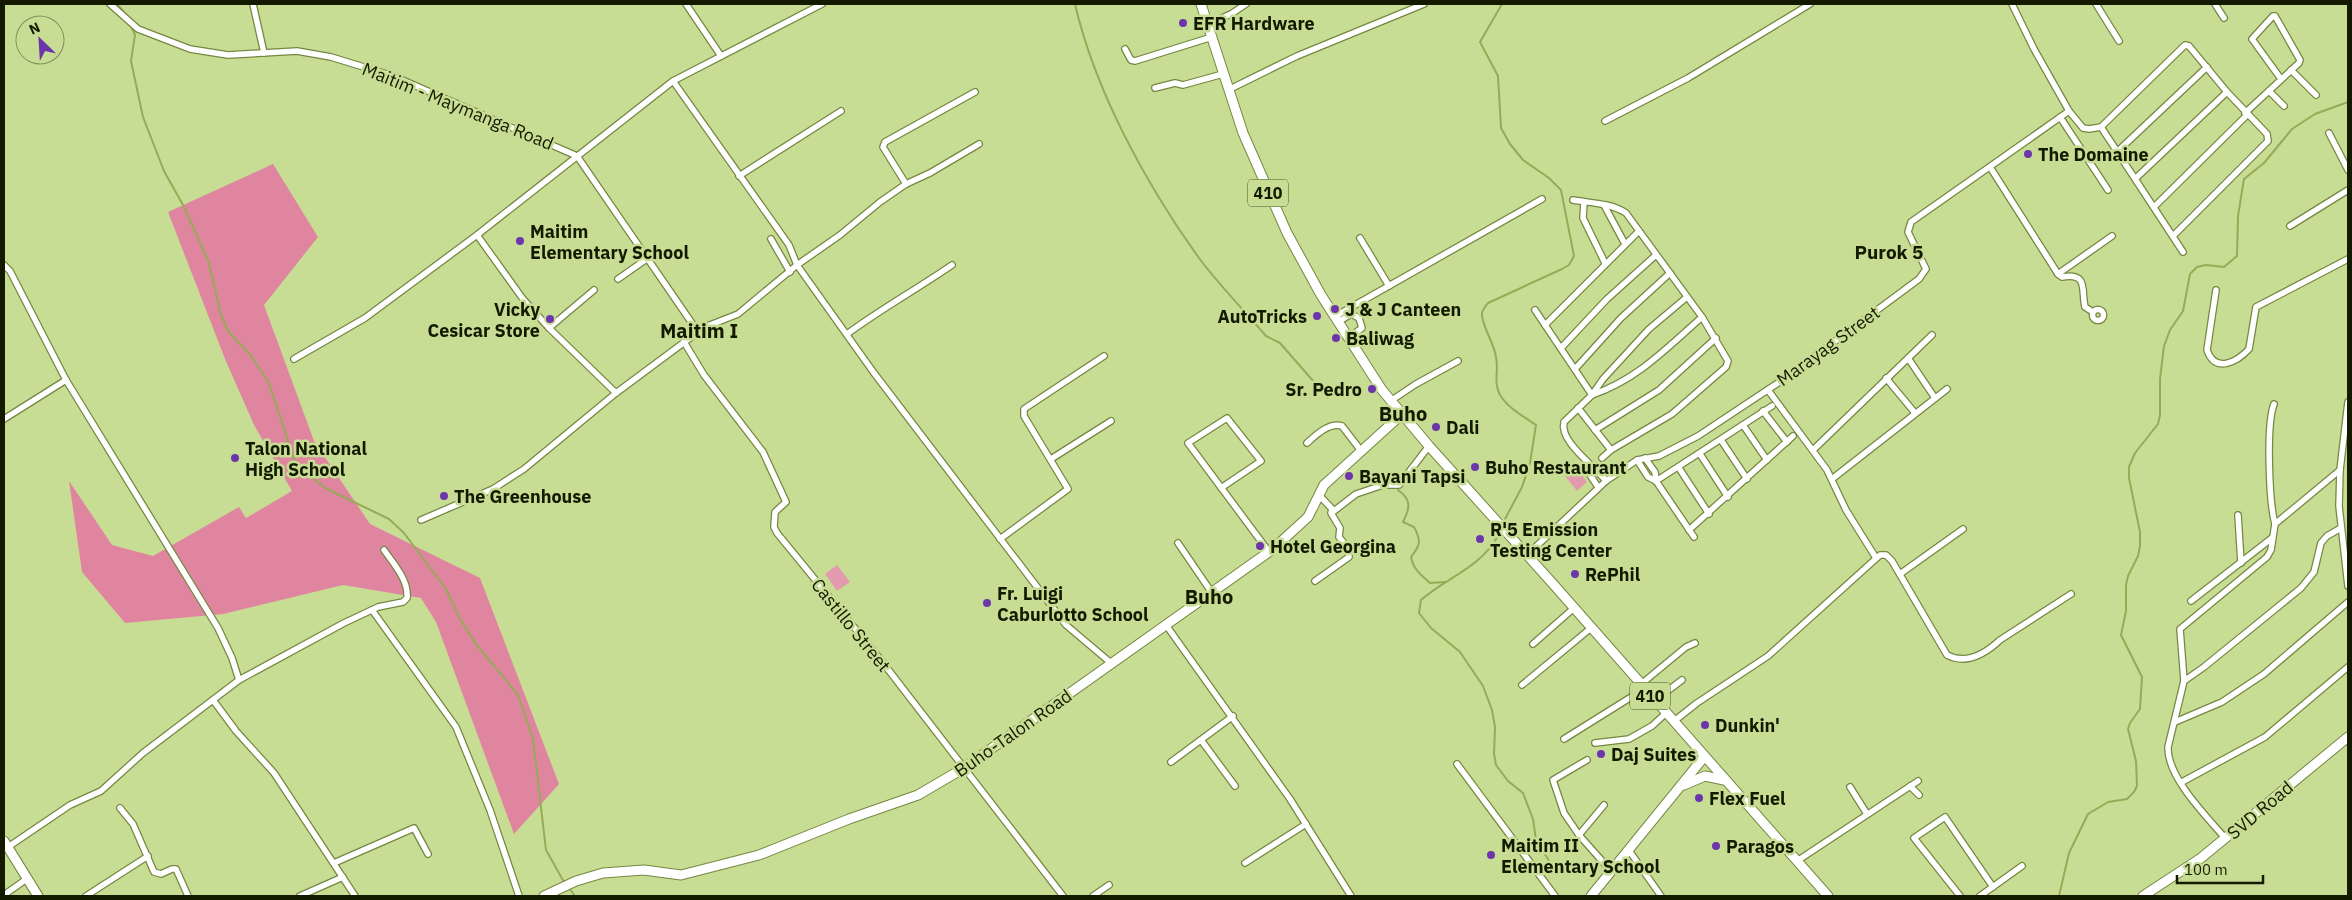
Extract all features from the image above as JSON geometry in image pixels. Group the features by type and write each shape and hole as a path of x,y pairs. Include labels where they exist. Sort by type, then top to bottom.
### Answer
{"main road":[{"name":"410","path":"1201,4 1246,140 1283,225 1336,320 1401,415 1460,479 1828,896"},
{"name":"410","path":"1368,367 1460,479"},
{"name":"Buho-Talon Road","path":"548,894 576,881 603,873 644,870 681,875 758,854 918,795 964,768 1269,552 1308,517 1318,494 1335,474 1362,452 1401,415"},
{"name":"SVD Road","path":"2144,896 2176,876 2225,838 2348,737"},
{"path":"1591,896 1628,848 1704,757"},
{"path":"1679,787 1705,776 1725,780"},
{"path":"6,844 38,896"}],"street":[{"name":"Maitim - Maymanga Road","path":"110,4 134,26 190,49 217,55 297,51 331,57 394,76 578,156"},
{"path":"253,4 264,53"},
{"path":"686,4 721,56"},
{"path":"294,359 365,318 477,235 673,81 822,4"},
{"path":"1208,24 1231,14 1246,4"},
{"path":"1228,90 1296,56 1424,4"},
{"path":"1605,121 1688,78 1810,4"},
{"path":"2012,4 2034,49 2069,110 2083,128 2101,127 2182,46 2189,46 2246,114 2267,134 2268,141 2173,236"},
{"path":"2096,4 2119,41"},
{"path":"2214,4 2224,18"},
{"path":"2154,207 2299,62 2299,56 2273,16 2252,39 2281,79"},
{"path":"1125,48 1130,60 1135,61 1212,37"},
{"path":"2118,151 2206,67"},
{"path":"2291,70 2316,96"},
{"path":"1155,88 1175,83 1183,85 1223,74"},
{"path":"673,81 789,245 797,265 1000,539 1066,625 1111,664"},
{"path":"2269,91 2284,106"},
{"path":"906,184 886,153 883,147 885,142 975,92"},
{"path":"2136,178 2227,92"},
{"name":"Marayag Street","path":"1527,555 1606,481 1637,460 1659,456 1679,447 1768,390 1924,275 1926,268 1924,262 1908,232 1911,222 2069,110"},
{"path":"739,176 841,112"},
{"path":"2060,117 2108,190"},
{"path":"2101,127 2183,252"},
{"path":"2329,133 2348,170"},
{"path":"421,520 493,489 524,469 616,393 698,332 738,314 797,265 906,184 930,174 979,144"},
{"path":"578,156 698,332"},
{"path":"1990,167 2058,274 2062,278 2075,277 2080,280 2084,288 2083,298 2085,307 2093,312"},
{"path":"2290,226 2348,190"},
{"path":"1336,320 1389,286 1542,199"},
{"path":"1573,200 1604,204 1626,213 1688,297 1727,356 1726,366 1672,414 1611,450 1602,458"},
{"path":"1584,202 1583,218 1605,263"},
{"path":"1604,204 1625,244"},
{"path":"1545,325 1639,231"},
{"path":"477,235 523,299 549,328 616,393"},
{"path":"2058,274 2112,236"},
{"path":"1360,238 1389,286"},
{"path":"770,239 790,272"},
{"path":"1560,348 1607,299 1656,255"},
{"path":"618,279 648,258"},
{"path":"2216,290 2207,350 2213,360 2222,365 2231,364 2249,349 2256,307 2348,259"},
{"path":"4,265 14,279 66,380 218,628 232,658 238,680"},
{"path":"847,334 881,309 917,289 952,265"},
{"path":"1575,369 1621,318 1670,273"},
{"path":"549,328 594,290"},
{"path":"1606,481 1598,470 1589,465 1564,431 1564,422 1592,395 1602,379 1648,329 1688,297"},
{"path":"1535,310 1592,395"},
{"path":"1336,320 1351,314 1359,318 1362,328 1348,338"},
{"path":"1592,395 1610,389 1645,368 1702,317"},
{"path":"1813,450 1932,335"},
{"path":"1595,430 1659,390 1716,338"},
{"name":"Castillo Street","path":"684,342 704,374 762,452 786,502 775,512 774,527 777,533 880,659 987,795 1063,896"},
{"path":"1000,539 1068,489 1024,416 1024,409 1104,356"},
{"path":"1908,358 1935,398"},
{"path":"1395,398 1458,361"},
{"path":"1886,378 1915,413"},
{"path":"4,419 66,380"},
{"path":"1832,479 1947,389"},
{"path":"1768,390 1813,450 1832,479 1846,510 1876,558"},
{"path":"2348,402 2340,470 2339,506 2348,586"},
{"path":"2225,838 2189,795 2168,755 2168,747 2184,681 2180,629 2266,557 2271,550 2275,524 2273,515 2270,419 2274,404"},
{"path":"1656,481 1679,468 1772,406"},
{"path":"1578,408 1611,450"},
{"path":"1763,411 1787,442"},
{"path":"1220,488 1261,462 1227,418 1188,443 1220,488 1269,552"},
{"path":"1051,459 1112,421"},
{"path":"1307,443 1325,428 1338,424 1342,426 1362,452"},
{"path":"1743,425 1767,460"},
{"path":"1688,530 1709,514 1793,436"},
{"path":"1721,440 1747,479"},
{"path":"1332,509 1334,511 1356,494 1383,485 1399,485 1429,446"},
{"path":"1700,454 1728,496"},
{"path":"1645,458 1655,472 1656,481"},
{"path":"1637,460 1648,476 1656,481 1694,537"},
{"path":"1589,465 1590,475 1598,487"},
{"path":"1679,468 1709,514"},
{"path":"2275,524 2340,470"},
{"path":"1315,581 1349,557 1348,548 1339,537 1340,528 1331,513 1332,509 1318,494"},
{"path":"2238,515 2241,563"},
{"path":"2184,681 2204,668 2301,588 2314,572 2321,543 2341,528"},
{"path":"1900,574 1962,529"},
{"path":"2191,601 2272,538"},
{"path":"1178,543 1212,593"},
{"path":"6,844 70,805 101,791 143,753 238,680 372,610 403,602 407,598 408,591 399,572 384,550"},
{"path":"1673,722 1697,703 1768,656 1876,558 1886,555 1892,561 1946,655 1955,660 1976,657 2071,594"},
{"path":"2175,722 2222,702 2264,674 2348,602"},
{"path":"1533,644 1574,608"},
{"path":"372,610 456,727 490,810 519,896"},
{"path":"1166,625 1233,716 1306,824 1351,896"},
{"path":"1522,685 1591,628"},
{"path":"1564,739 1642,687 1686,648 1695,643"},
{"path":"2182,782 2265,737 2348,666"},
{"path":"1654,701 1682,680"},
{"path":"213,700 236,731 274,773 355,896"},
{"path":"1595,743 1636,736 1666,714"},
{"path":"1171,762 1233,716"},
{"path":"1201,740 1235,786"},
{"path":"1587,760 1553,780 1564,813 1579,835 1611,871"},
{"path":"1457,764 1555,896"},
{"path":"1797,861 1918,781"},
{"path":"1910,786 1919,795"},
{"path":"1850,788 1867,814"},
{"path":"1579,835 1604,805"},
{"path":"120,808 134,824 154,872 160,874 172,869 176,870 188,896"},
{"path":"1960,896 1914,838 1945,817 1993,888"},
{"path":"1246,862 1306,824"},
{"path":"334,863 414,828 428,854"},
{"path":"1628,848 1661,896"},
{"path":"86,896 148,856"},
{"path":"1980,896 2022,866"},
{"path":"300,896 343,877"},
{"path":"4,895 28,878"},
{"path":"1093,896 1109,885"}],"shaded area":[{"path":"273,164 318,237 264,305 314,441 370,524 480,578 559,784 514,834 436,622 421,598 343,585 223,614 125,623 82,572 69,481 112,545 153,556 239,507 246,518 292,491 254,425 225,359 168,212"},
{"path":"1572,462 1587,482 1577,491 1561,471"},
{"path":"837,565 850,582 837,591 825,574"}],"waterway":[{"path":"117,4 128,17"},
{"path":"1075,4 1084,37 1109,104 1160,200 1199,258 1223,288 1266,336 1280,343 1328,398"},
{"path":"1502,4 1480,42 1498,76 1501,128 1510,144 1523,160 1549,178 1561,190 1574,256 1569,265 1488,303 1482,312 1483,321 1495,352 1497,385 1500,395 1511,408 1536,425 1530,463 1522,487 1505,519"},
{"path":"131,26 135,35 131,61 143,117 164,171 183,205 208,260 221,315 228,331 252,357 268,381 294,459 307,474 327,489 389,519 404,533 446,589 460,619 476,644 518,695 533,739 546,850 564,882"},
{"path":"2059,896 2069,853 2088,814 2108,802 2127,799 2137,786 2136,761 2128,729 2140,709 2142,677 2121,635 2126,611 2126,585 2140,546 2140,532 2129,478 2129,467 2135,453 2158,424 2164,346 2170,330 2183,311 2190,274 2197,267 2206,265 2224,267 2237,256 2238,216 2244,179 2264,163 2292,129 2315,114 2348,102"},
{"path":"1398,490 1408,501 1408,508 1403,522 1414,527 1419,539 1417,549 1411,557 1414,565 1418,572 1430,583 1445,582"},
{"path":"1498,536 1490,548 1472,565 1421,600 1419,613 1431,628 1460,652 1483,686 1492,710 1495,727 1494,754 1496,765 1508,781 1523,793 1533,819 1536,840 1551,864"},
{"path":"569,888 575,896"}],"place":[{"name":"EFR Hardware","path":"1183,23"},
{"name":"The Domaine","path":"2028,154"},
{"name":"Maitim Elementary School","path":"520,241"},
{"name":"J & J Canteen","path":"1335,309"},
{"name":"AutoTricks","path":"1317,316"},
{"name":"Vicky Cesicar Store","path":"550,319"},
{"name":"Baliwag","path":"1336,338"},
{"name":"Sr. Pedro","path":"1372,389"},
{"name":"Dali","path":"1436,427"},
{"name":"Talon National High School","path":"235,458"},
{"name":"Buho Restaurant","path":"1475,467"},
{"name":"Bayani Tapsi","path":"1349,476"},
{"name":"The Greenhouse","path":"444,496"},
{"name":"R'5 Emission Testing Center","path":"1480,539"},
{"name":"Hotel Georgina","path":"1260,546"},
{"name":"RePhil","path":"1575,574"},
{"name":"Fr. Luigi Caburlotto School","path":"987,603"},
{"name":"Dunkin'","path":"1705,725"},
{"name":"Daj Suites","path":"1601,754"},
{"name":"Flex Fuel","path":"1699,798"},
{"name":"Paragos","path":"1716,846"},
{"name":"Maitim II Elementary School","path":"1491,855"}],"district":[{"name":"Purok 5","path":"1889,252"},
{"name":"Maitim I","path":"699,330"},
{"name":"Buho","path":"1403,413"},
{"name":"Buho","path":"1209,596"}]}
